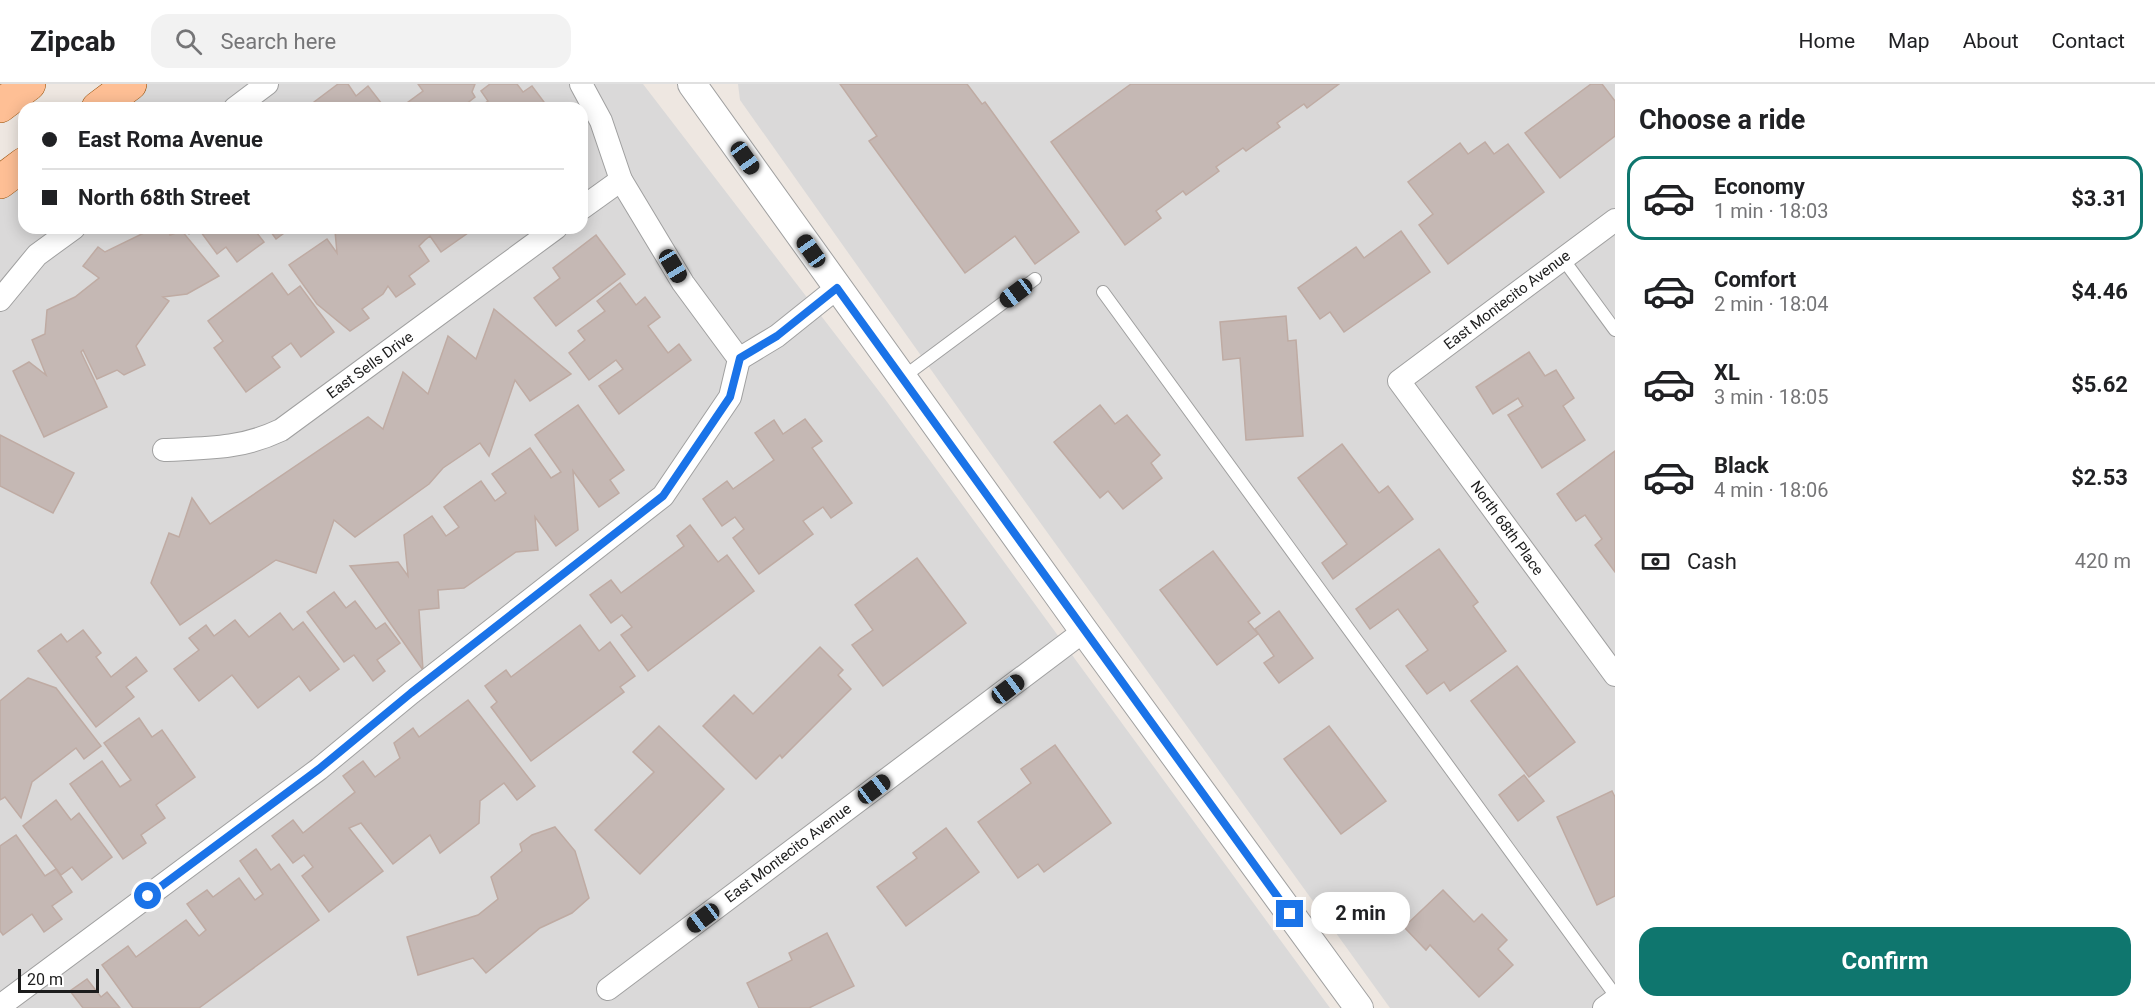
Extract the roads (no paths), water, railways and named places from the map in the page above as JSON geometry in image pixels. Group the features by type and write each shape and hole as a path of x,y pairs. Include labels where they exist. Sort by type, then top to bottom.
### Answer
{"main road":[{"path":"0,106 29,84"},
{"path":"106,102 130,84"},
{"path":"0,182 18,168"}],"street":[{"path":"243,102 267,84"},
{"path":"581,84 601,121 621,180 683,283 740,358"},
{"path":"693,84 1084,631 1359,1008"},
{"path":"588,204 621,180"},
{"name":"East Montecito Avenue","path":"1399,381 1615,220"},
{"path":"0,300 37,255 66,234"},
{"name":"East Sells Drive","path":"164,450 234,446 256,442 281,430 548,234"},
{"path":"0,1006 319,769 411,693 663,496 730,397 740,358 777,336 837,288"},
{"name":"North 68th Place","path":"1399,381 1615,675"},
{"name":"East Montecito Avenue","path":"608,989 1084,631"},
{"path":"1604,1008 1615,1000"}],"lane":[{"path":"1563,258 1615,330"},
{"path":"902,378 1035,279"},
{"path":"1103,292 1615,995"}]}
